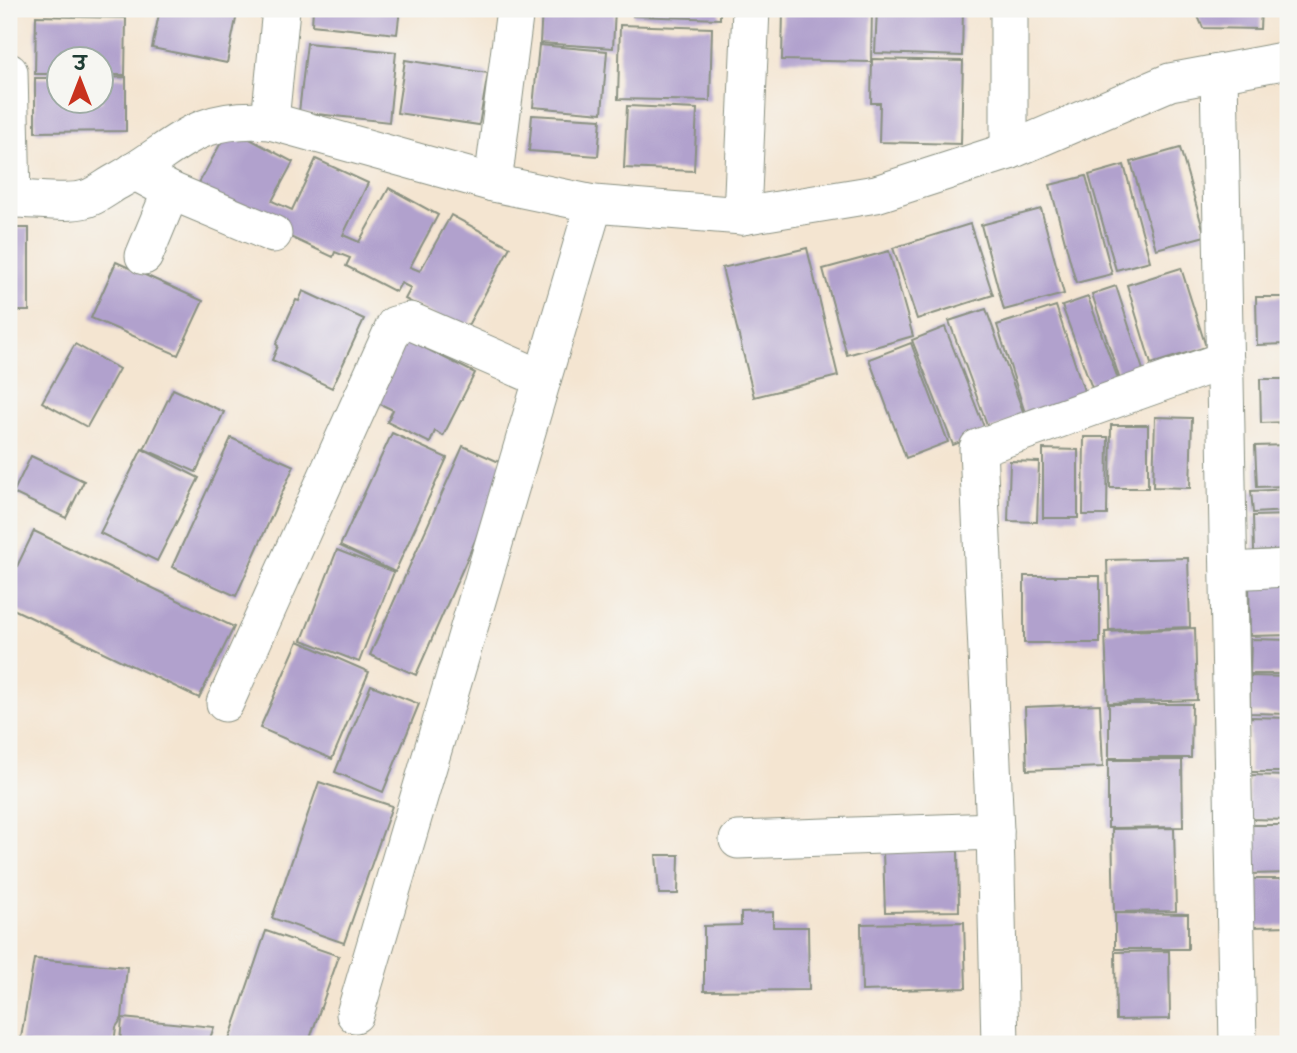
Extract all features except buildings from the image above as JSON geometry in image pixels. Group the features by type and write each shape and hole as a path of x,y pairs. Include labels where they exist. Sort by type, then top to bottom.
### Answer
{"street":[{"path":"270,121 281,9"},
{"path":"493,183 515,9"},
{"path":"742,216 751,9"},
{"path":"1009,9 1009,151"},
{"path":"9,72 10,199 85,200 134,172 188,135 213,122 240,118 270,121 493,183 594,204 742,216 876,194 1009,151 1170,82 1288,60"},
{"path":"1219,74 1238,1044"},
{"path":"134,172 171,191 273,234"},
{"path":"144,256 171,191"},
{"path":"355,1014 512,490 541,378 594,204"},
{"path":"225,703 395,325 410,321 541,378"},
{"path":"1000,1044 995,831 978,448 1225,360"},
{"path":"1230,571 1288,568"},
{"path":"738,840 995,831"}]}
